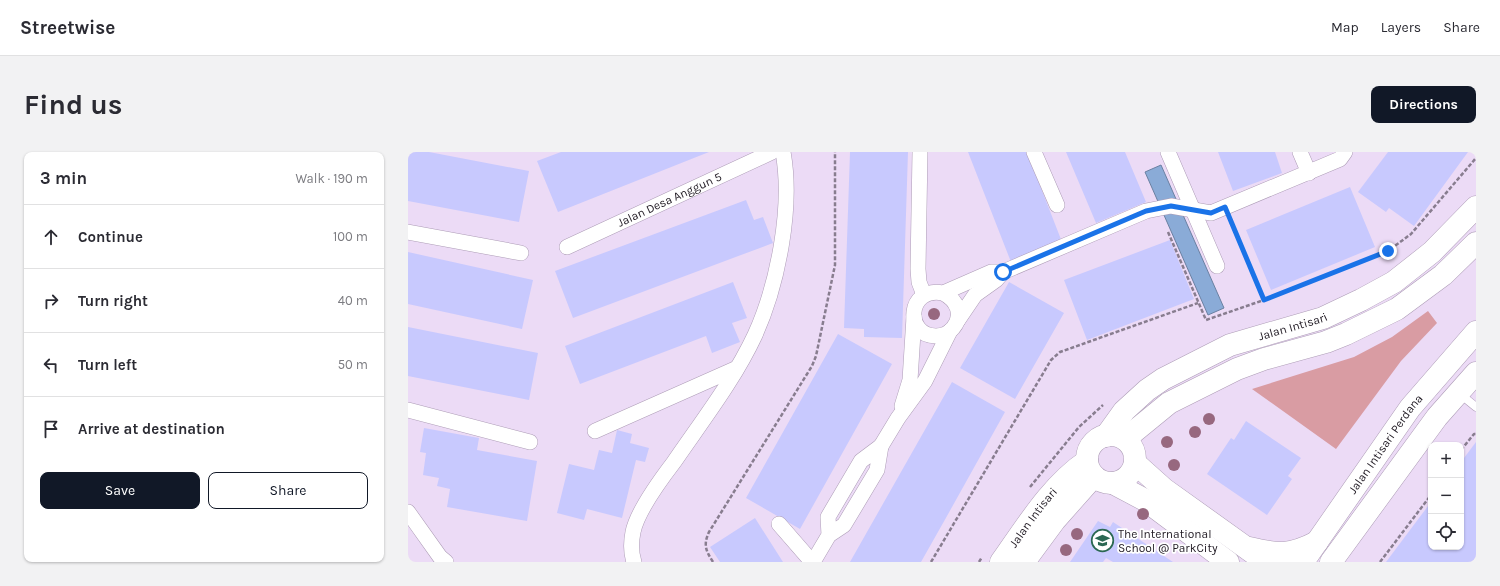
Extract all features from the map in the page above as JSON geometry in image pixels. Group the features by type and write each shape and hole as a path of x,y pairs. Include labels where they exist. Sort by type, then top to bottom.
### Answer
{"street":[{"name":"Jalan Desa Anggun 5","path":"567,247 772,152"},
{"path":"634,562 632,554 633,531 642,512 655,488 737,368 755,335 768,300 777,265 786,206 787,174 783,152"},
{"path":"920,152 918,269 919,282 924,295"},
{"path":"1034,152 1057,205"},
{"path":"1168,152 1217,266"},
{"path":"1300,152 1308,173"},
{"path":"943,293 991,272 1003,272 1146,211 1171,206 1211,213 1308,173 1340,158 1345,152"},
{"name":"Jalan Intisari","path":"1115,437 1124,411 1147,390 1163,379 1230,345 1323,318 1394,282 1432,252 1476,207"},
{"path":"408,232 521,253"},
{"name":"Jalan Intisari","path":"1115,437 1169,403 1237,369 1264,359 1326,342 1397,309 1443,275 1476,242"},
{"path":"779,524 812,562 829,535 828,517 862,461 881,446 898,418 925,381 954,325 975,295 996,280 1003,272"},
{"path":"898,418 910,380 914,316 916,304 924,295 937,292 943,293 954,300 957,306 954,325 944,335 931,336 919,329 914,316"},
{"name":"Jalan Intisari Perdana","path":"1303,562 1410,408 1476,332"},
{"path":"595,431 737,368"},
{"path":"1331,562 1437,417 1476,373"},
{"path":"408,410 530,442"},
{"path":"1098,473 1128,477 1133,471 1135,464 1133,450 1115,437 1098,439 1088,452 1098,473 1235,554 1266,562"},
{"path":"1135,464 1164,488 1235,554 1268,552 1293,553 1317,542"},
{"name":"Jalan Intisari","path":"1000,562 1032,518 1070,472 1098,473"},
{"name":"Jalan Intisari","path":"1024,562 1055,520 1098,473"},
{"path":"408,512 440,557 446,562"},
{"path":"1341,562 1366,516"}],"lane":[{"path":"1458,393 1476,407"}],"path":[{"path":"713,562 705,550 705,542 709,532 812,366 816,356 835,265 835,152"},
{"path":"1168,232 1206,320 1264,300 1388,251 1411,234 1476,158"},
{"path":"1225,207 1264,300"},
{"path":"931,562 1051,360 1060,352 1198,303"},
{"path":"1464,446 1474,434 1476,434"},
{"path":"1380,562 1428,498"}],"shaded area":[{"path":"1428,311 1437,323 1401,361 1336,449 1252,389 1354,357 1392,337"}],"water":[{"path":"1161,165 1224,308 1208,315 1145,172"}],"building":[{"path":"408,152 429,152 529,171 519,222 408,201"},
{"path":"561,152 709,152 558,212 537,161"},
{"path":"850,152 908,152 902,338 864,337 864,329 844,328"},
{"path":"968,152 1027,152 1062,242 1011,262"},
{"path":"1066,152 1125,152 1146,202 1096,223"},
{"path":"1218,152 1275,152 1282,173 1233,191"},
{"path":"1388,152 1468,152 1414,226 1389,208 1386,212 1358,192"},
{"path":"1350,187 1375,247 1271,290 1246,230"},
{"path":"746,200 754,220 763,217 773,243 573,318 555,271"},
{"path":"1170,240 1194,299 1087,340 1064,280"},
{"path":"408,252 533,280 522,329 408,304"},
{"path":"733,282 747,318 732,323 740,342 712,353 706,336 580,384 565,346"},
{"path":"1009,282 1064,313 1015,399 960,368"},
{"path":"408,327 538,353 529,400 408,376"},
{"path":"838,334 892,364 800,529 746,498"},
{"path":"952,382 1005,412 921,562 850,562"},
{"path":"1246,421 1301,458 1288,476 1292,479 1267,515 1207,474 1231,438 1234,440"},
{"path":"424,428 479,438 477,450 537,461 527,521 447,507 450,489 437,486 439,478 423,475 426,453 420,452"},
{"path":"617,430 632,434 630,443 649,448 645,462 636,460 622,518 587,509 584,520 557,513 569,464 594,470 599,450 612,453"},
{"path":"1476,442 1476,562 1386,562 1428,506 1428,550 1464,550 1464,458"},
{"path":"755,518 783,562 720,562 710,547"},
{"path":"1098,521 1110,527 1113,522 1173,562 1113,562 1106,558 1103,562 1070,562"}],"place":[{"name":"The International School @ ParkCity","path":"1103,541"}],"route":[{"path":"1003,272 1146,211 1171,206 1211,213 1225,207 1264,300 1388,251"}]}
